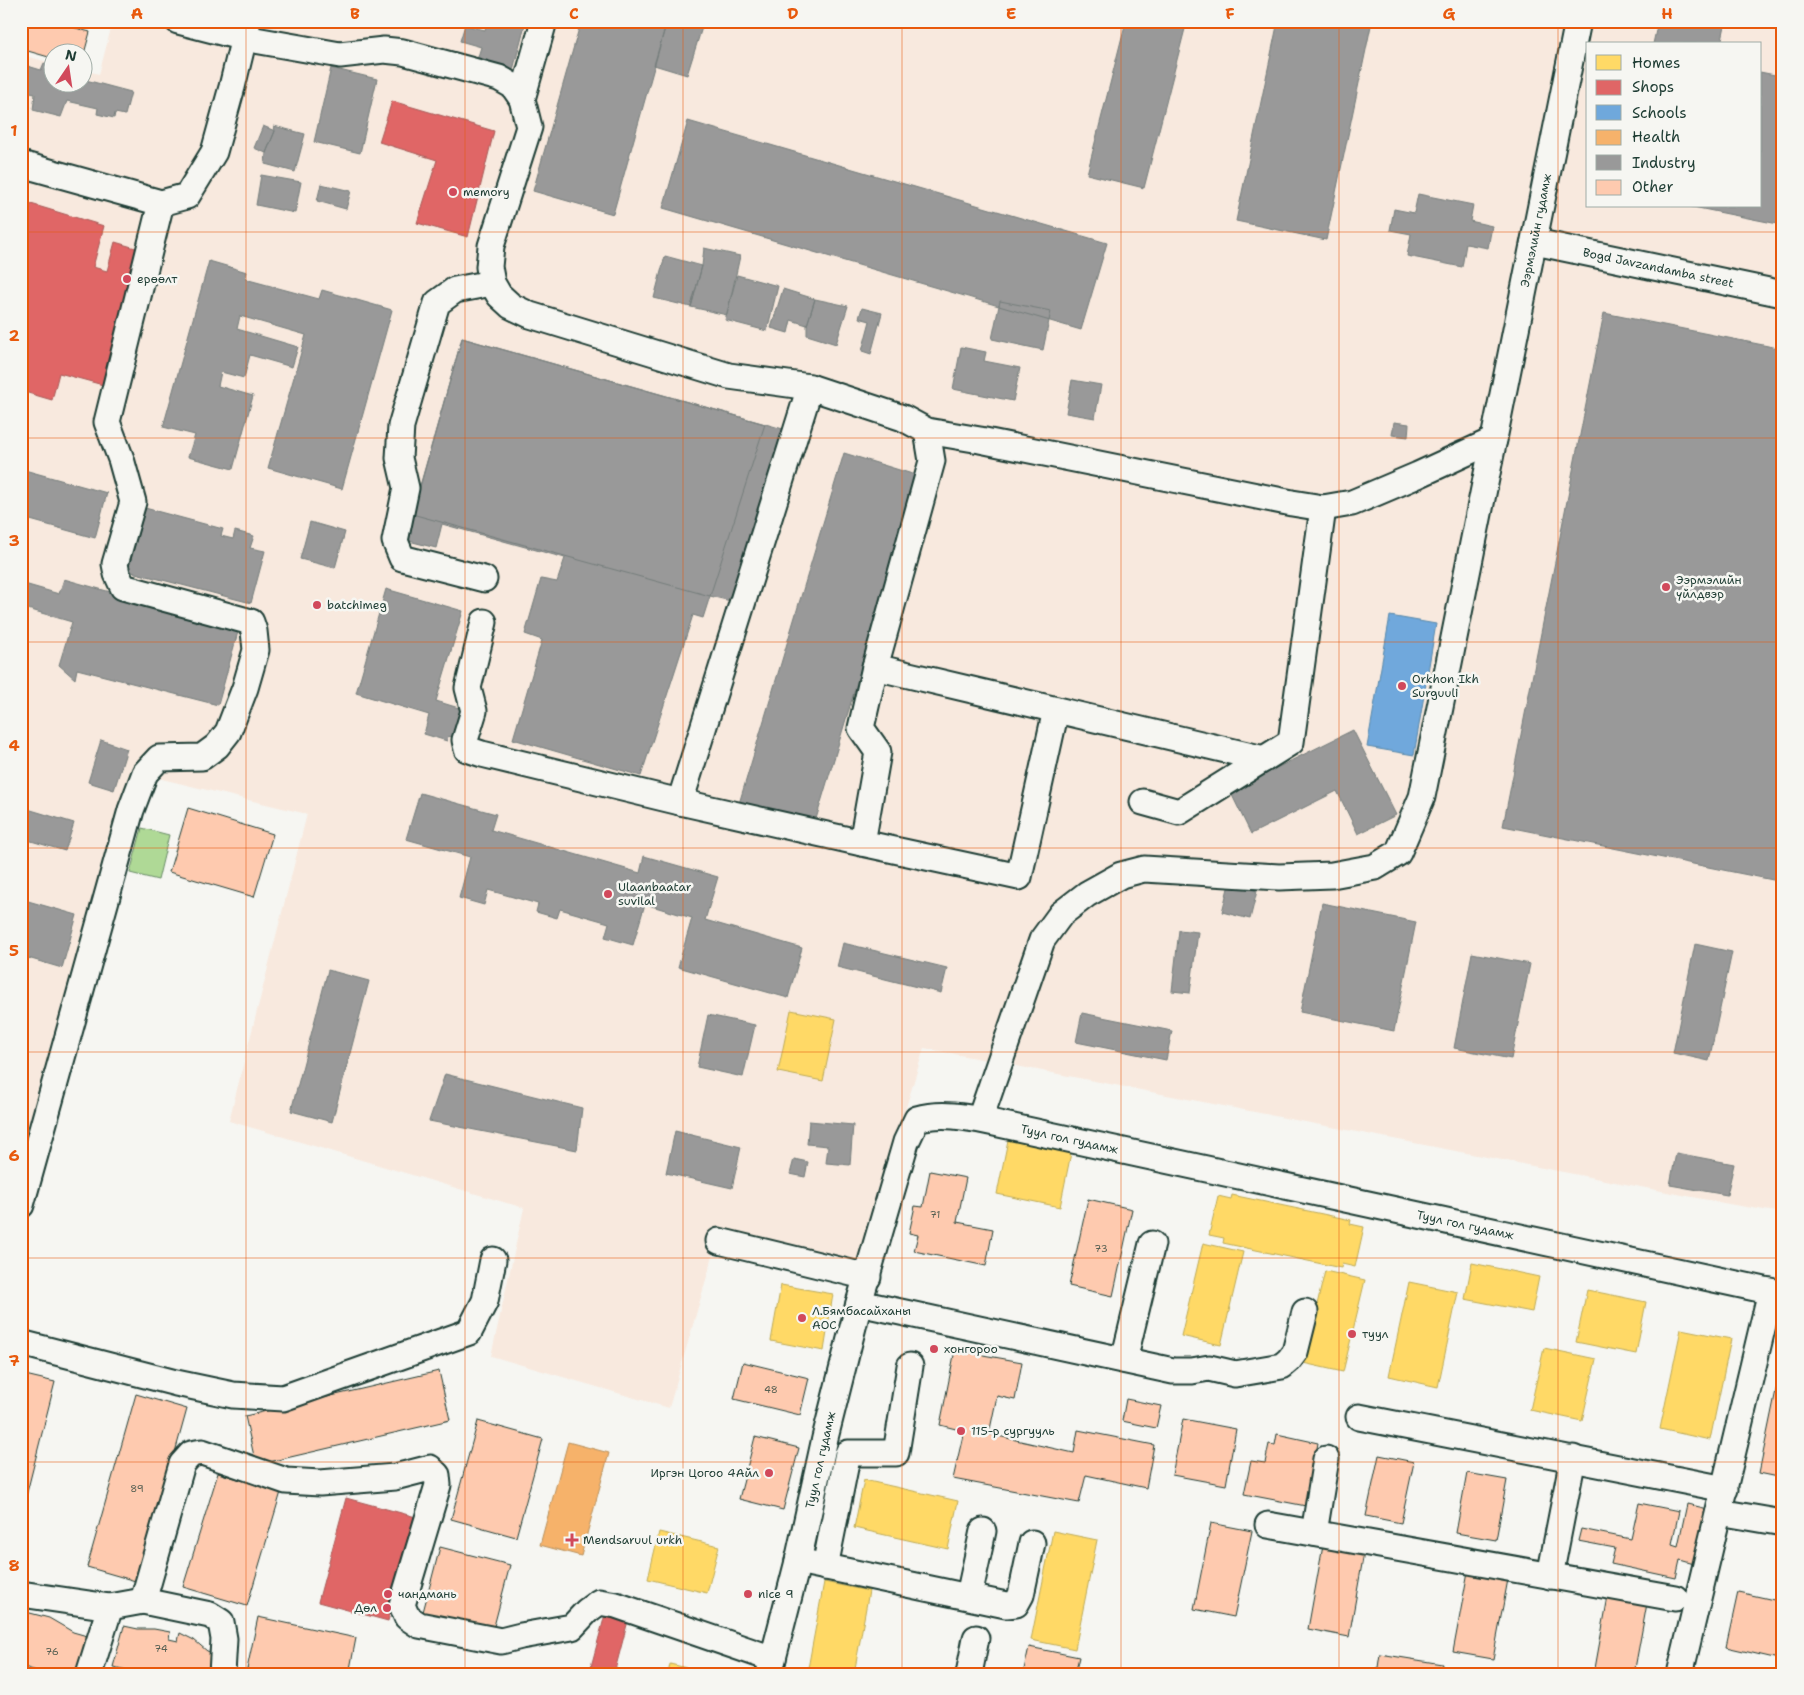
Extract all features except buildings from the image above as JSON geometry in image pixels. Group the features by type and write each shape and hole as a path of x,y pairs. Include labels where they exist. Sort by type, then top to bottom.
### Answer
{"street":[{"path":"178,21 246,29 340,55 384,50 402,52 499,78 513,86 522,99 529,127 491,246 489,268 492,283 499,295 511,306 530,315 729,376 810,387 903,418 926,431 980,440 1292,504 1323,508 1352,502 1418,475 1494,440"},
{"path":"522,99 544,21"},
{"name":"Ээрмэлийн гудамж","path":"980,1120 1042,940 1061,914 1087,894 1121,876 1144,869 1279,876 1332,875 1375,867 1398,853 1422,797 1578,21"},
{"path":"21,164 161,203 187,196 214,152 246,29"},
{"path":"21,1205 131,810 145,773 159,758 202,758 217,746 228,732 256,650 251,622 123,587 117,574 115,564 133,502 121,459 107,422 161,203"},
{"name":"Bogd Javzandamba street","path":"1535,242 1783,294"},
{"path":"484,579 402,558 395,541 406,488 399,458 401,426 437,303 455,290 492,283"},
{"path":"680,802 810,387"},
{"path":"862,843 878,752 861,728 875,667 932,461 926,431"},
{"path":"1143,802 1179,812 1291,742 1323,508"},
{"path":"484,622 468,688 474,710 465,740 467,749 680,802 1019,878 1056,710"},
{"path":"875,667 1264,759"},
{"name":"Туул гол гудамж","path":"771,1666 798,1561 825,1438 860,1303 906,1142 917,1119 931,1115 957,1116 980,1120 1777,1292"},
{"path":"719,1241 868,1277"},
{"path":"1124,1360 1152,1244"},
{"path":"21,1343 166,1380 234,1395 283,1398 469,1332 485,1301 493,1260"},
{"path":"1680,1674 1722,1500 1777,1292"},
{"path":"860,1303 1173,1371 1192,1371 1209,1368 1235,1374 1282,1366 1289,1360 1295,1352 1305,1312"},
{"path":"824,1567 848,1454 896,1453 910,1366"},
{"path":"1358,1417 1573,1458 1722,1500 1783,1523"},
{"path":"143,1601 182,1464 191,1454 202,1452 286,1481 320,1483 395,1477 430,1468 437,1475 438,1485 402,1605 407,1617 419,1625 501,1641 572,1627 587,1611 599,1602 616,1605 771,1666"},
{"path":"1550,1576 1573,1458"},
{"path":"1314,1533 1326,1459"},
{"path":"1268,1524 1675,1598"},
{"path":"969,1596 983,1531"},
{"path":"798,1561 1006,1605 1016,1604 1021,1595 1032,1543"},
{"path":"21,1594 110,1607 143,1601 210,1615 221,1622 224,1639 222,1674"},
{"path":"89,1674 110,1607"},
{"path":"969,1674 976,1638"}],"shaded area":[{"path":"113,21 126,21 267,53 276,21 1783,21 1783,1213 924,1048 852,1286 714,1252 669,1408 491,1356 524,1208 229,1121 307,814 133,772 21,1172 21,55 42,60 42,92 92,92 92,72 99,74"}],"green space":[{"path":"142,828 169,835 158,880 130,873"}],"place":[{"name":"memory","path":"453,192"},
{"name":"ерөөлт","path":"127,279"},
{"name":"Ээрмэлийн үйлдвэр","path":"1666,587"},
{"name":"batchimeg","path":"317,605"},
{"name":"Orkhon Ikh Surguuli","path":"1402,686"},
{"name":"Ulaanbaatar suvilal","path":"608,894"},
{"name":"Л.Бямбасайханы АОС","path":"802,1318"},
{"name":"туул","path":"1352,1334"},
{"name":"хонгороо","path":"934,1349"},
{"name":"115-р сургууль","path":"961,1431"},
{"name":"Иргэн Цогоо 4Айл","path":"769,1473"},
{"name":"Mendsaruul urkh","path":"572,1540"},
{"name":"чандмань","path":"388,1594"},
{"name":"nice 9","path":"748,1594"},
{"name":"Дөл","path":"387,1608"}]}
